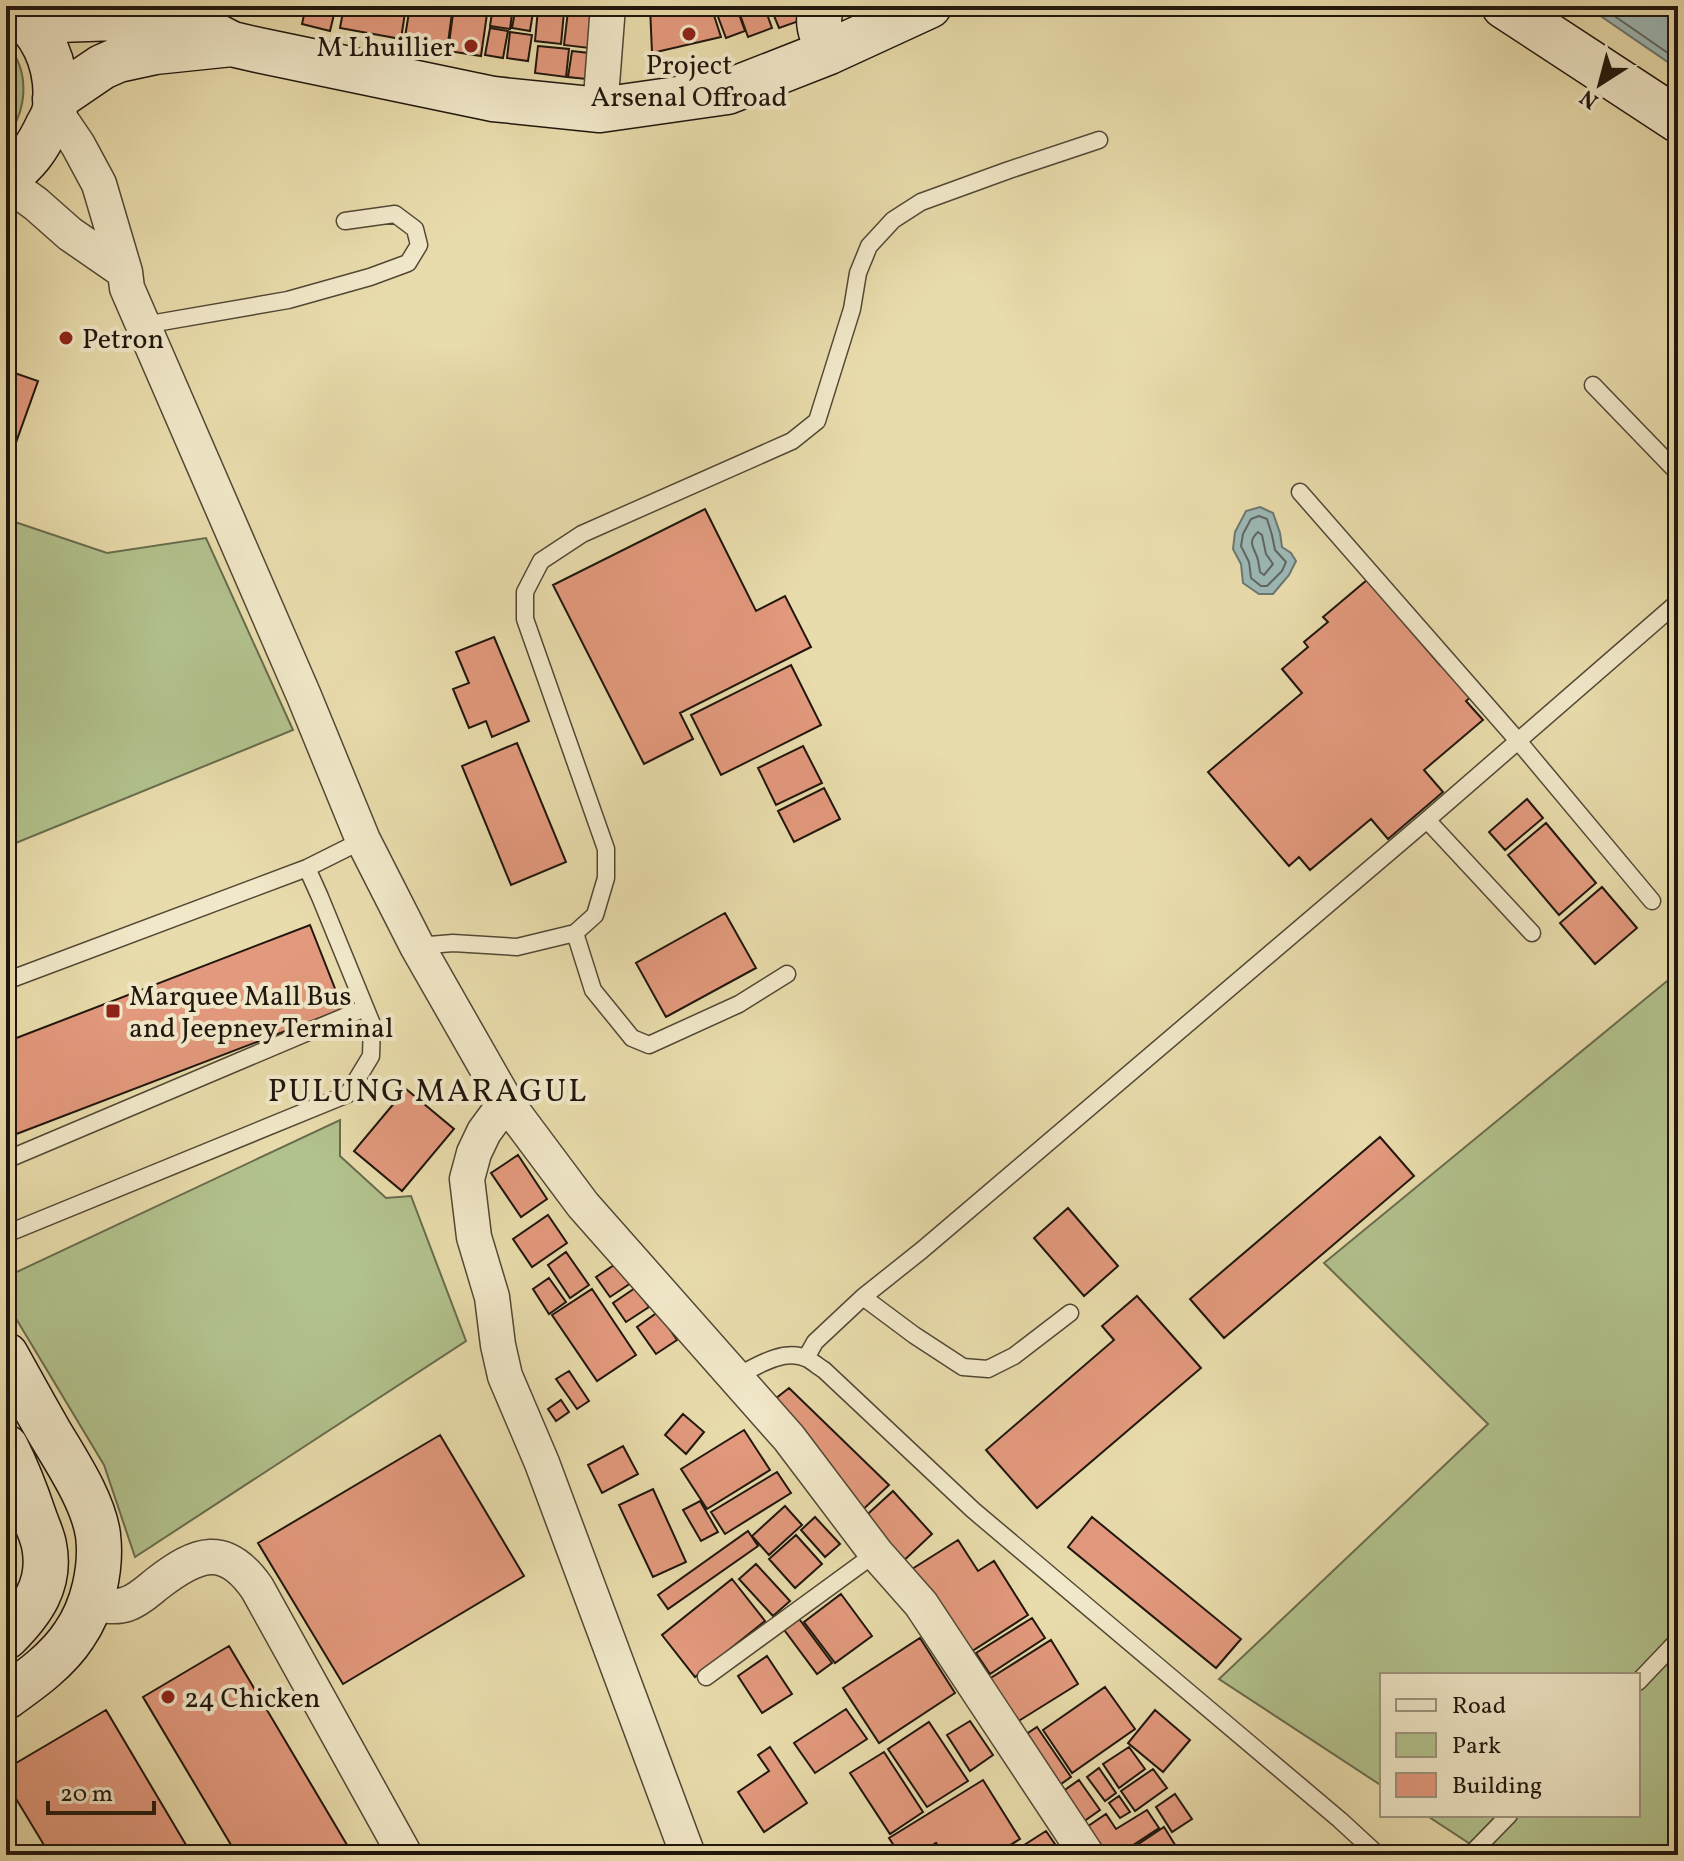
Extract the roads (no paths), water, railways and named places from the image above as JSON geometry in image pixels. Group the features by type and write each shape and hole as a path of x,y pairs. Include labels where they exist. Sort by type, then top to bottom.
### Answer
{"main road":[{"path":"822,6 818,25 829,52"},
{"path":"17,11 70,20 168,11 232,44 493,99 600,110 727,92 829,52 929,6"},
{"path":"1504,6 1678,120"},
{"path":"6,180 37,148 55,105 54,72 42,38 17,11"},
{"path":"55,105 102,67 118,60 155,52 232,44"},
{"path":"6,1355 70,1467 88,1503 98,1535 98,1570 90,1604 74,1636 44,1667 6,1697"},
{"path":"6,1447 23,1483 44,1543 47,1564 43,1585 34,1605 6,1637"}],"street":[{"path":"600,110 608,6"},
{"path":"55,105 99,184 127,288 298,681 363,840 417,946 506,1102 583,1205 789,1438 876,1553 921,1604 1087,1855"},
{"path":"6,180 70,234 125,272"},
{"path":"506,1102 484,1132 467,1179 474,1237 492,1297 505,1376 542,1463 688,1855"},
{"path":"90,1604 126,1605 197,1559 213,1557 230,1560 245,1571 405,1855"}],"lane":[{"path":"417,946 453,943 517,947 575,933 595,915 606,878 606,849 525,619 525,592 541,561 582,534 792,441 817,421 852,309 858,273 869,246 893,220 921,202 1099,140"},
{"path":"144,325 288,300 370,277 408,263 419,245 415,229 395,214 345,221"},
{"path":"1593,385 1678,473"},
{"path":"1300,492 1519,742 1652,901"},
{"path":"806,1358 815,1342 863,1297 1519,742 1678,602"},
{"path":"1427,820 1532,933"},
{"path":"6,981 307,868 363,840"},
{"path":"6,1234 348,1094 371,1056 372,1024 307,868"},
{"path":"575,933 593,990 632,1038 649,1045 739,1004 787,974"},
{"path":"6,1160 365,1008"},
{"path":"863,1297 963,1367 988,1369 1014,1356 1070,1313"},
{"path":"734,1378 779,1357 795,1355 824,1370 973,1510 1378,1855"},
{"path":"706,1677 876,1553"},
{"path":"1640,1680 1678,1640"},
{"path":"1470,1855 1507,1817"}],"water":[{"path":"1586,6 1678,6 1678,69"},
{"path":"1260,507 1273,513 1282,547 1296,561 1273,594 1259,594 1243,583 1241,564 1233,549 1235,532 1246,511"}],"place":[{"name":"Project Arsenal Offroad","path":"689,34"},
{"name":"M Lhuillier","path":"471,46"},
{"name":"Petron","path":"66,338"},
{"name":"Marquee Mall Bus and Jeepney Terminal","path":"113,1011"},
{"name":"24 Chicken","path":"168,1697"}],"district":[{"name":"PULUNG MARAGUL","path":"428,1090"}]}
